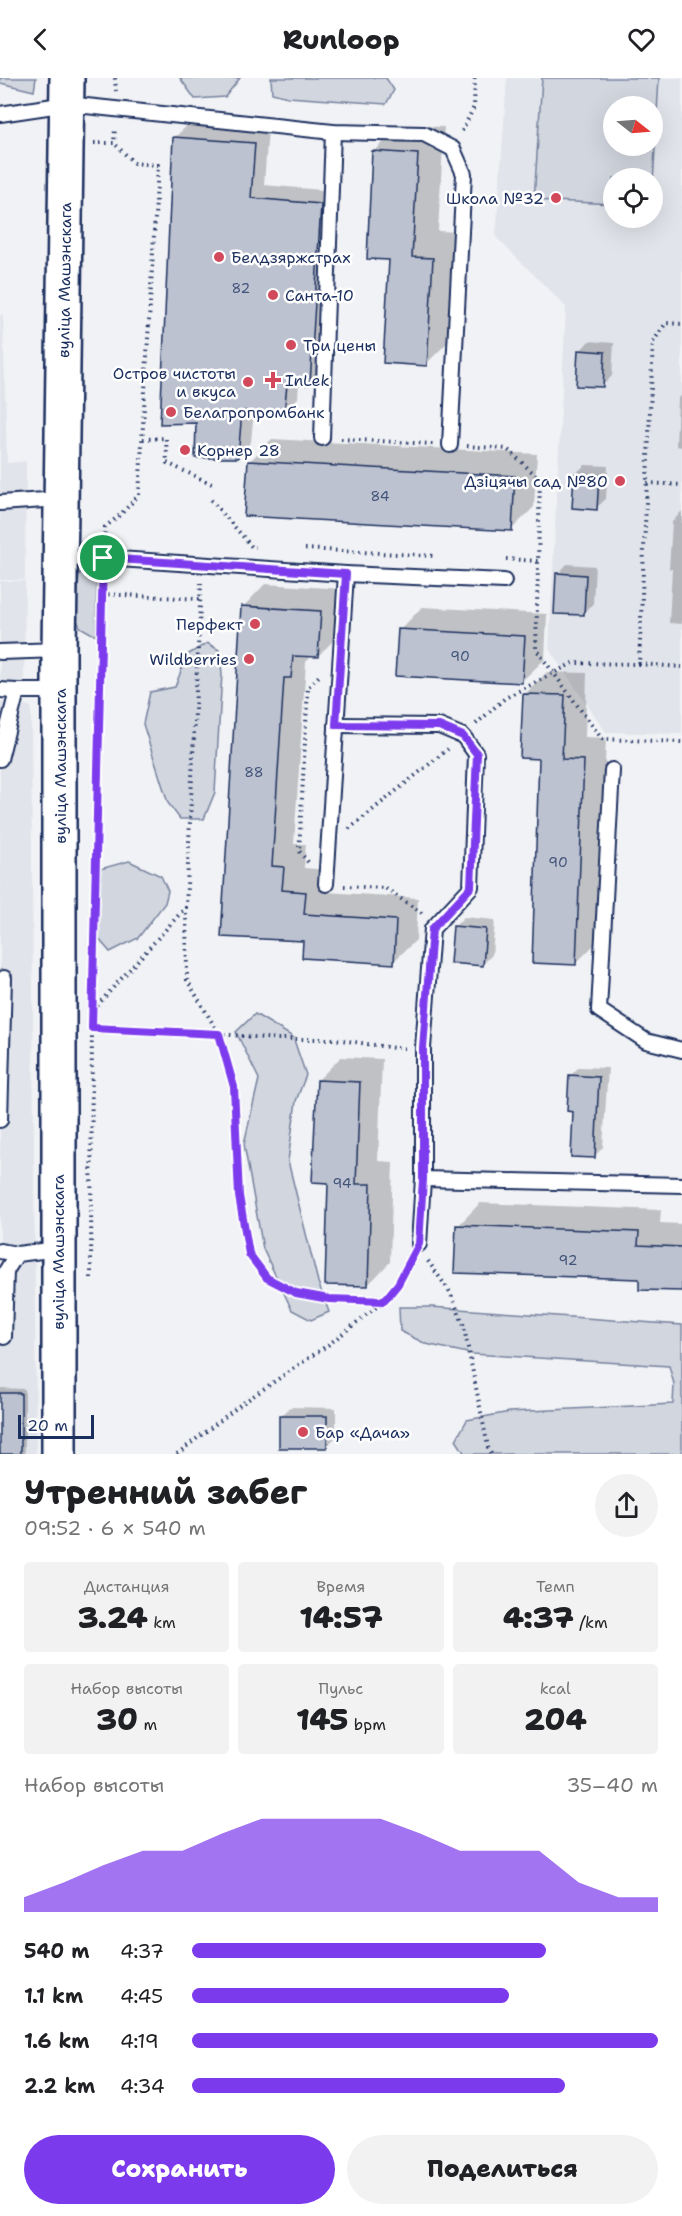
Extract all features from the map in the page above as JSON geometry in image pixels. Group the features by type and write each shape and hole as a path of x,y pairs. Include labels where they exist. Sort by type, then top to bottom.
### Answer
{"main road":[{"name":"вуліца Машэнскага","path":"59,1454 59,559 67,91"}],"lane":[{"path":"0,114 67,91 333,132 424,134 453,149 464,174 450,445"},
{"path":"322,438 333,132"},
{"path":"0,502 60,499"},
{"path":"59,559 103,558 346,574 504,581"},
{"path":"326,884 346,574"},
{"path":"0,652 59,650"},
{"path":"0,690 60,691"},
{"path":"0,759 17,691"},
{"path":"336,725 439,726 463,736 477,754 471,887 432,929 423,1048 423,1179 419,1244"},
{"path":"612,771 599,1011 646,1041 682,1050"},
{"path":"0,1120 4,978"},
{"path":"423,1179 682,1185"},
{"path":"0,1251 17,1254 58,1249"},
{"path":"4,1337 6,1271 17,1254"}],"path":[{"path":"453,149 474,107 475,78"},
{"path":"91,1288 92,1028 103,558 105,527 140,495 158,165 134,163 114,143"},
{"path":"639,664 653,342 666,323 682,324"},
{"path":"143,439 166,438 167,463 212,484"},
{"path":"647,483 682,485"},
{"path":"211,501 252,547 264,547"},
{"path":"300,549 443,556"},
{"path":"502,559 538,561"},
{"path":"202,565 186,907 187,981 219,1034 234,1087 239,1196 249,1254 267,1278 296,1293 329,1299 384,1301"},
{"path":"102,594 200,599"},
{"path":"328,846 463,736 505,698 573,663 682,667"},
{"path":"93,1011 186,907"},
{"path":"92,1028 277,1039 335,1039 394,1048 423,1048"},
{"path":"177,1454 240,1405 328,1345 384,1301 398,1284 419,1244"},
{"path":"419,1244 432,1268 450,1292 463,1323 491,1454"}],"shaded area":[{"path":"0,78 36,78 34,91 0,83"},
{"path":"180,78 240,78 225,97 195,99"},
{"path":"271,78 386,78 394,90 386,104 288,97 272,93"},
{"name":"Дзіцячы сад №80","path":"507,78 682,78 682,734 606,732 549,649 566,307 496,237"},
{"path":"542,78 659,78 658,96 603,96 603,156 655,156 654,168 603,168 603,203 534,200"},
{"path":"0,315 3,315 7,463 26,461 25,580 0,580"},
{"path":"91,565 97,566 96,636 80,627 76,618 79,575 84,568"},
{"path":"0,581 25,581 24,684 0,682"},
{"path":"207,643 219,650 222,673 215,792 204,819 180,819 168,803 143,724 150,692 175,687 187,655"},
{"path":"0,702 31,706 36,1454 0,1454"},
{"path":"129,861 161,876 168,891 165,903 138,938 110,952 98,938 100,869"},
{"path":"255,1014 293,1037 306,1075 296,1101 288,1161 318,1282 329,1312 311,1320 292,1310 263,1249 244,1144 259,1079 236,1032"},
{"path":"399,1307 431,1307 682,1325 682,1454 465,1454 456,1440 467,1420 510,1412 673,1404 674,1384 669,1366 472,1354 426,1344 400,1331"}],"building":[{"path":"173,137 255,143 251,198 321,204 310,385 287,385 284,414 242,411 238,458 195,458 196,423 160,424"},
{"path":"372,151 418,154 412,257 433,258 427,366 383,363 389,260 367,259"},
{"path":"578,350 605,352 603,387 576,386"},
{"path":"248,461 515,476 512,531 244,516"},
{"path":"574,474 599,475 597,510 572,508"},
{"path":"556,573 586,575 584,615 554,614"},
{"path":"241,606 321,611 318,657 293,656 291,678 284,678 272,866 284,867 282,890 306,892 304,914 396,920 394,964 302,958 303,941 221,937"},
{"path":"398,629 525,636 522,683 395,676"},
{"path":"523,694 565,695 562,759 584,760 576,965 532,963 539,759 520,758"},
{"path":"453,926 486,929 483,966 450,963"},
{"path":"569,1075 599,1077 595,1158 571,1157 573,1112 567,1111"},
{"path":"317,1080 360,1082 356,1184 371,1184 368,1286 325,1285 328,1183 312,1182"},
{"path":"456,1225 639,1232 638,1245 682,1247 682,1291 639,1290 639,1279 454,1273"},
{"path":"0,1393 21,1393 21,1454 0,1454"},
{"name":"Бар «Дача»","path":"279,1416 327,1416 327,1448 279,1448"}],"place":[{"name":"Школа №32","path":"556,198"},
{"name":"Белдзяржстрах","path":"219,257"},
{"name":"Санта-10","path":"273,295"},
{"name":"Три цены","path":"291,345"},
{"name":"InLek","path":"273,380"},
{"name":"Остров чистоты и вкуса","path":"248,382"},
{"name":"Белагропромбанк","path":"171,412"},
{"name":"Корнер 28","path":"185,450"},
{"name":"Дзіцячы сад №80","path":"620,481"},
{"name":"Перфект","path":"255,624"},
{"name":"Wildberries","path":"249,659"},
{"name":"Бар «Дача»","path":"303,1432"}],"route":[{"path":"103,558 346,574 336,725 439,726 463,736 477,754 471,887 432,929 423,1048 423,1179 419,1244 398,1284 384,1301 329,1299 296,1293 267,1278 249,1254 239,1196 234,1087 219,1034 92,1028 103,558"}]}
